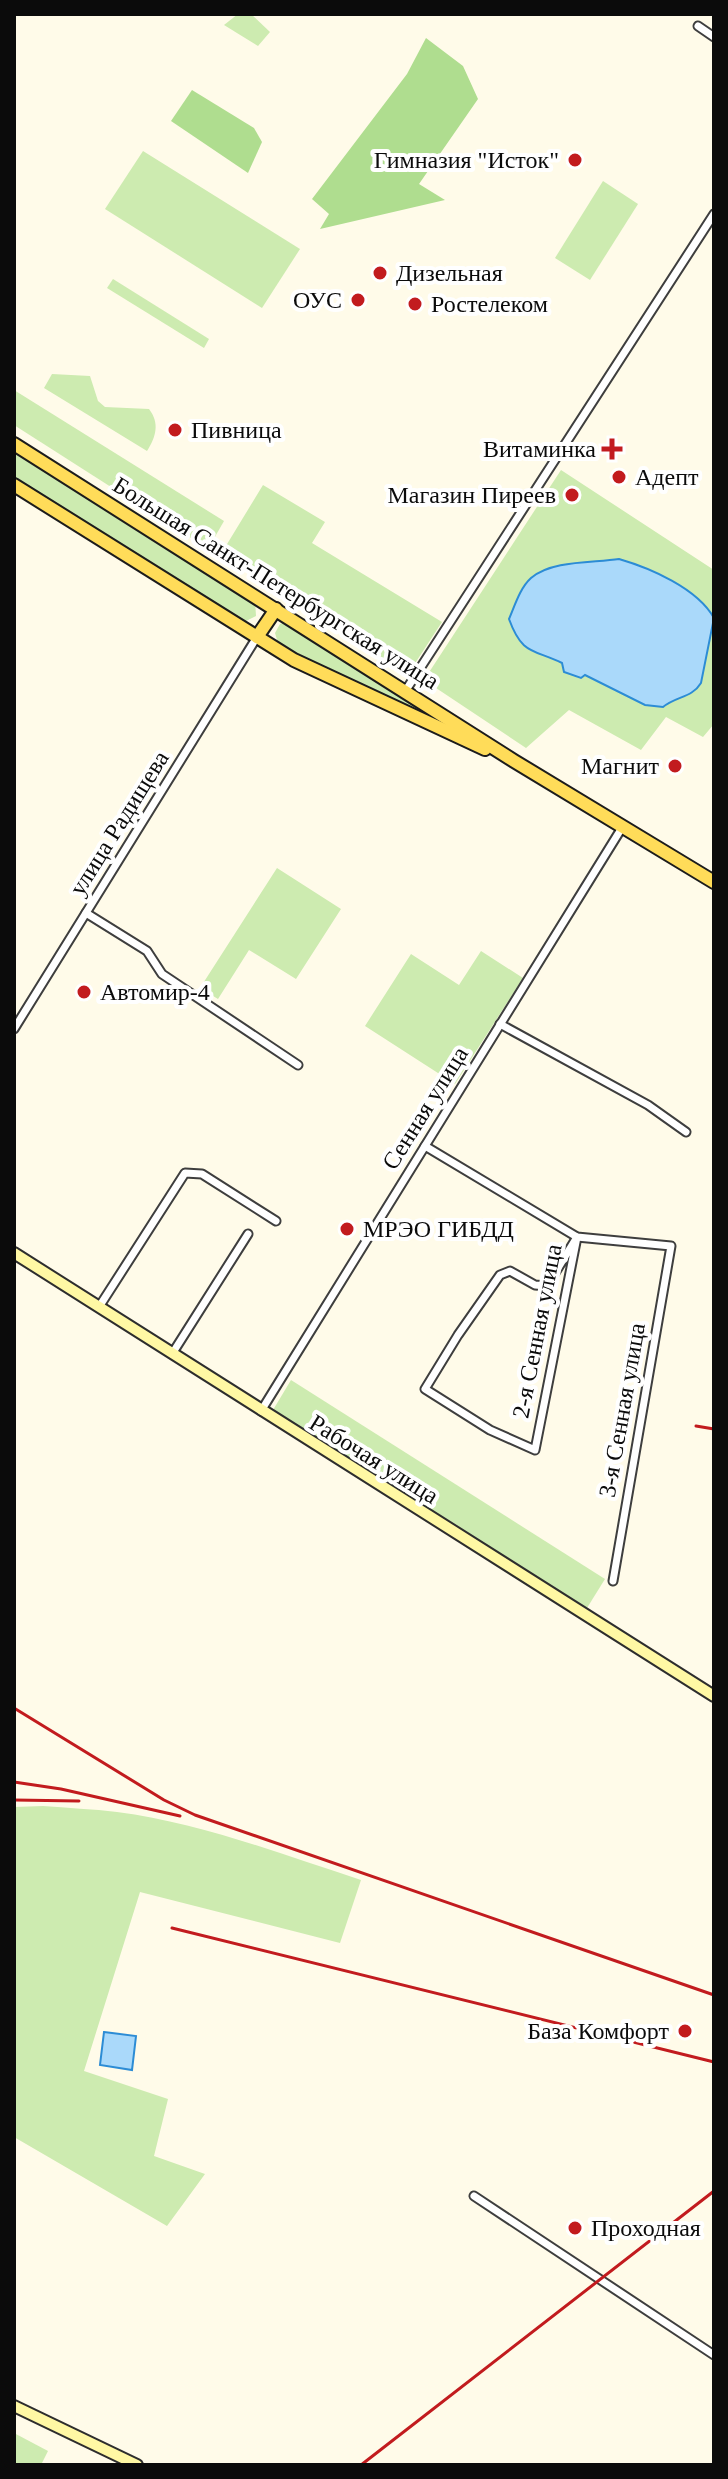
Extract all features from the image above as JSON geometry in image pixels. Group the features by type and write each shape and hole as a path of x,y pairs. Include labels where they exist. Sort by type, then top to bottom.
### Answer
{"main road":[{"name":"Большая Санкт-Петербургская улица","path":"14,444 514,761 714,882"},
{"name":"Большая Санкт-Петербургская улица","path":"14,485 294,660 514,761"},
{"path":"257,637 276,609"},
{"name":"Рабочая улица","path":"14,1253 714,1696"},
{"path":"14,2406 137,2465"}],"street":[{"path":"698,26 714,37"},
{"path":"406,690 714,214"},
{"name":"улица Радищева","path":"14,1029 257,637"},
{"name":"Сенная улица","path":"261,1411 623,826"},
{"path":"86,913 147,951 162,974 298,1065"},
{"path":"500,1024 648,1105 686,1132"},
{"path":"425,1146 577,1237"},
{"path":"99,1307 185,1173 202,1174 276,1221"},
{"path":"172,1354 248,1234"},
{"name":"2-я Сенная улица","path":"577,1237 535,1450 490,1430 425,1389 500,1275 510,1271 535,1285 547,1286 577,1237"},
{"name":"3-я Сенная улица","path":"577,1237 671,1246 613,1581"},
{"path":"474,2196 714,2355"}],"green space":[{"path":"238,14 251,14 270,32 258,46 224,25"},
{"path":"426,38 463,66 478,99 419,184 445,200 320,229 329,214 312,199 407,74"},
{"path":"192,90 254,128 262,142 248,173 171,121"},
{"path":"143,151 300,249 262,308 105,209"},
{"path":"603,181 638,204 590,280 555,258"},
{"path":"113,279 209,339 204,348 107,288"},
{"path":"52,374 90,376 98,401 105,407 149,409 156,430 147,451 44,388"},
{"path":"14,390 224,521 208,549 14,425"},
{"path":"14,449 255,600 256,616 242,623 14,478"},
{"path":"561,470 714,570 714,724 703,737 666,717 641,750 569,710 526,748 424,680"},
{"path":"263,485 325,522 312,543 442,622 408,674 221,554"},
{"path":"285,622 455,728 304,659 278,643 275,633"},
{"path":"277,868 341,909 296,979 249,950 218,999 200,988"},
{"path":"481,951 523,978 455,1084 365,1026 411,954 459,985"},
{"path":"291,1380 605,1579 587,1608 273,1410"},
{"path":"43,1806 117,1812 179,1824 240,1840 361,1880 340,1943 140,1892 84,2071 168,2099 154,2156 205,2174 167,2226 14,2137 14,1807"},
{"path":"14,2433 48,2451 41,2465 14,2465"}],"water":[{"path":"619,559 645,568 685,589 714,618 701,683 693,692 663,707 645,705 585,675 581,678 564,672 562,663 524,645 509,619 524,587 540,572 573,563"},
{"path":"104,2032 136,2036 132,2070 100,2065"}],"railway":[{"path":"696,1426 714,1429"},
{"path":"14,1708 164,1800 195,1815 714,1995"},
{"path":"14,1782 61,1789 180,1816"},
{"path":"14,1800 79,1801"},
{"path":"172,1928 714,2062"},
{"path":"361,2465 714,2191"}],"place":[{"name":"Гимназия \"Исток\"","path":"575,160"},
{"name":"Дизельная","path":"380,273"},
{"name":"ОУС","path":"358,300"},
{"name":"Ростелеком","path":"415,304"},
{"name":"Пивница","path":"175,430"},
{"name":"Витаминка","path":"612,449"},
{"name":"Адепт","path":"619,477"},
{"name":"Магазин Пиреев","path":"572,495"},
{"name":"Магнит","path":"675,766"},
{"name":"Автомир-4","path":"84,992"},
{"name":"МРЭО ГИБДД","path":"347,1229"},
{"name":"База Комфорт","path":"685,2031"},
{"name":"Проходная","path":"575,2228"}]}
